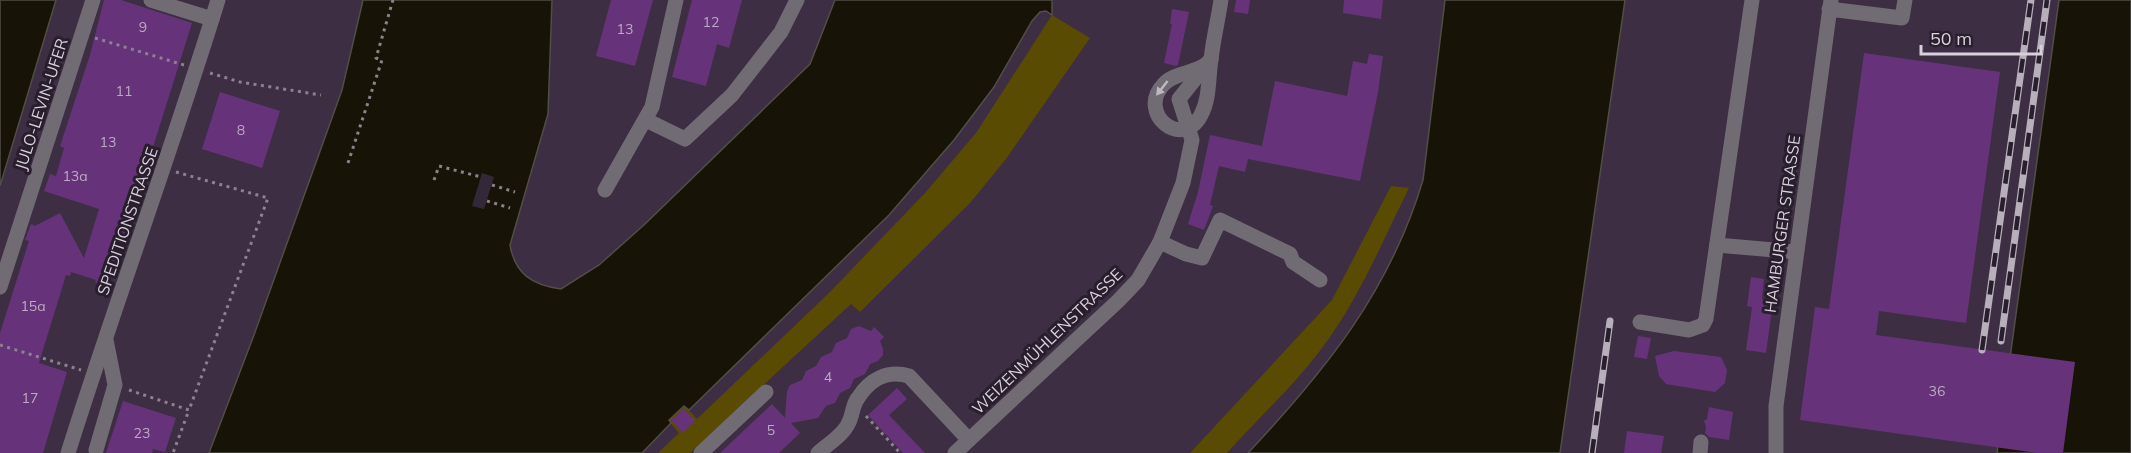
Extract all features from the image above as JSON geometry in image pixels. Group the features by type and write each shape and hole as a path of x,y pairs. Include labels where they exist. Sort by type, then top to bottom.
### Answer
{"street":[{"name":"JULO-LEVIN-UFER","path":"0,287 93,0"},
{"path":"151,0 212,19"},
{"name":"SPEDITIONSTRASSE","path":"68,453 164,169 218,0"},
{"path":"605,190 652,107 676,0"},
{"path":"646,120 685,140 732,95 781,32 796,0"},
{"name":"WEIZENMÜHLENSTRASSE","path":"955,453 1138,280 1160,242 1183,183 1192,140 1179,99 1210,59 1221,0"},
{"path":"1640,322 1689,330 1703,325 1706,319 1752,0"},
{"path":"1830,5 1902,18 1905,0"},
{"name":"HAMBURGER STRASSE","path":"1776,453 1776,406 1830,5"},
{"path":"1210,59 1207,99 1195,123 1179,130 1166,126 1157,114 1155,99 1162,85 1202,67 1210,59"},
{"path":"1160,242 1186,254 1202,258 1220,220 1290,254 1293,262 1320,280"},
{"path":"1717,245 1796,252"},
{"path":"96,450 115,385 106,337"},
{"path":"818,453 848,425 858,397 876,380 886,374 897,372 909,376 969,440"},
{"path":"701,453 766,392"}],"path":[{"path":"348,163 382,60 376,58 393,0"},
{"path":"99,39 240,82 321,95"},
{"path":"434,180 439,166 481,177"},
{"path":"164,169 268,198 173,453"},
{"path":"492,185 515,192"},
{"path":"487,201 510,208"},
{"path":"0,345 70,366"},
{"path":"115,385 189,410"},
{"path":"855,404 900,453"}],"shaded area":[{"path":"0,0 408,0 247,453 0,453"},
{"path":"0,0 56,0 0,186"},
{"path":"363,0 552,0 548,114 510,245 516,264 526,276 542,285 561,289 599,265 645,224 810,64 835,0 1052,0 1052,15 1046,11 1040,12 1032,21 994,87 954,140 889,215 689,410 684,406 669,420 671,423 642,453 209,453 342,90"},
{"path":"503,0 2131,0 2131,453 450,453"},
{"path":"1445,0 1625,0 1560,453 1248,453 1329,360 1373,294 1393,258 1423,180"},
{"path":"2059,0 2131,0 2131,453 1997,453"},
{"path":"1052,15 1090,38 1006,159 970,203 860,312 851,304 690,453 658,453 679,433 668,420 684,405 697,419 830,292 925,193 976,133"},
{"path":"1391,186 1409,188 1359,290 1322,348 1288,389 1227,453 1190,453 1332,300"}],"pier":[{"path":"482,173 494,177 484,209 472,206"}],"building":[{"path":"104,0 121,0 192,23 109,287 71,272 70,276 66,275 39,363 67,372 43,453 0,453 0,333 29,241 25,240 31,224 35,226 60,213 84,258 99,209 44,191 50,174 56,176 64,148 60,146 90,55"},
{"path":"611,0 653,0 635,66 596,56"},
{"path":"692,0 742,0 729,48 717,44 706,86 672,77"},
{"path":"1236,0 1250,0 1248,14 1234,12"},
{"path":"1344,0 1383,0 1381,19 1343,13"},
{"path":"1172,9 1189,12 1176,66 1164,63 1172,24 1170,24"},
{"path":"1864,53 2000,72 1966,323 1879,311 1876,335 2075,362 2063,453 2037,453 1800,420 1815,307 1829,309"},
{"path":"1369,54 1383,56 1360,181 1248,159 1245,172 1219,166 1210,205 1213,206 1204,230 1188,224 1198,192 1210,135 1262,146 1275,81 1347,96 1353,61 1367,64"},
{"path":"220,92 280,111 262,168 202,149"},
{"path":"1751,277 1764,279 1762,299 1773,301 1766,353 1746,350 1752,307 1747,306"},
{"path":"859,326 871,331 874,327 884,337 880,341 883,355 878,361 870,364 865,374 854,379 850,388 840,393 835,403 826,406 818,418 791,423 800,433 779,453 720,453 772,404 785,418 787,391 790,385 802,380 806,371 816,366 821,357 832,352 836,343 847,338 851,329"},
{"path":"1638,336 1651,338 1647,359 1634,357"},
{"path":"1674,351 1721,357 1727,370 1725,383 1715,392 1666,384 1659,376 1655,356"},
{"path":"897,388 907,399 889,415 925,453 903,453 868,415"},
{"path":"123,401 176,418 165,452 153,449 152,453 106,453"},
{"path":"1709,407 1733,412 1729,440 1709,437 1705,433 1704,421 1707,419"},
{"path":"684,409 695,421 683,433 671,420"},
{"path":"1627,431 1664,436 1661,453 1624,453"}],"railway":[{"path":"1982,350 2031,0"},
{"path":"2001,341 2047,0"},
{"path":"1592,453 1610,321"}]}
